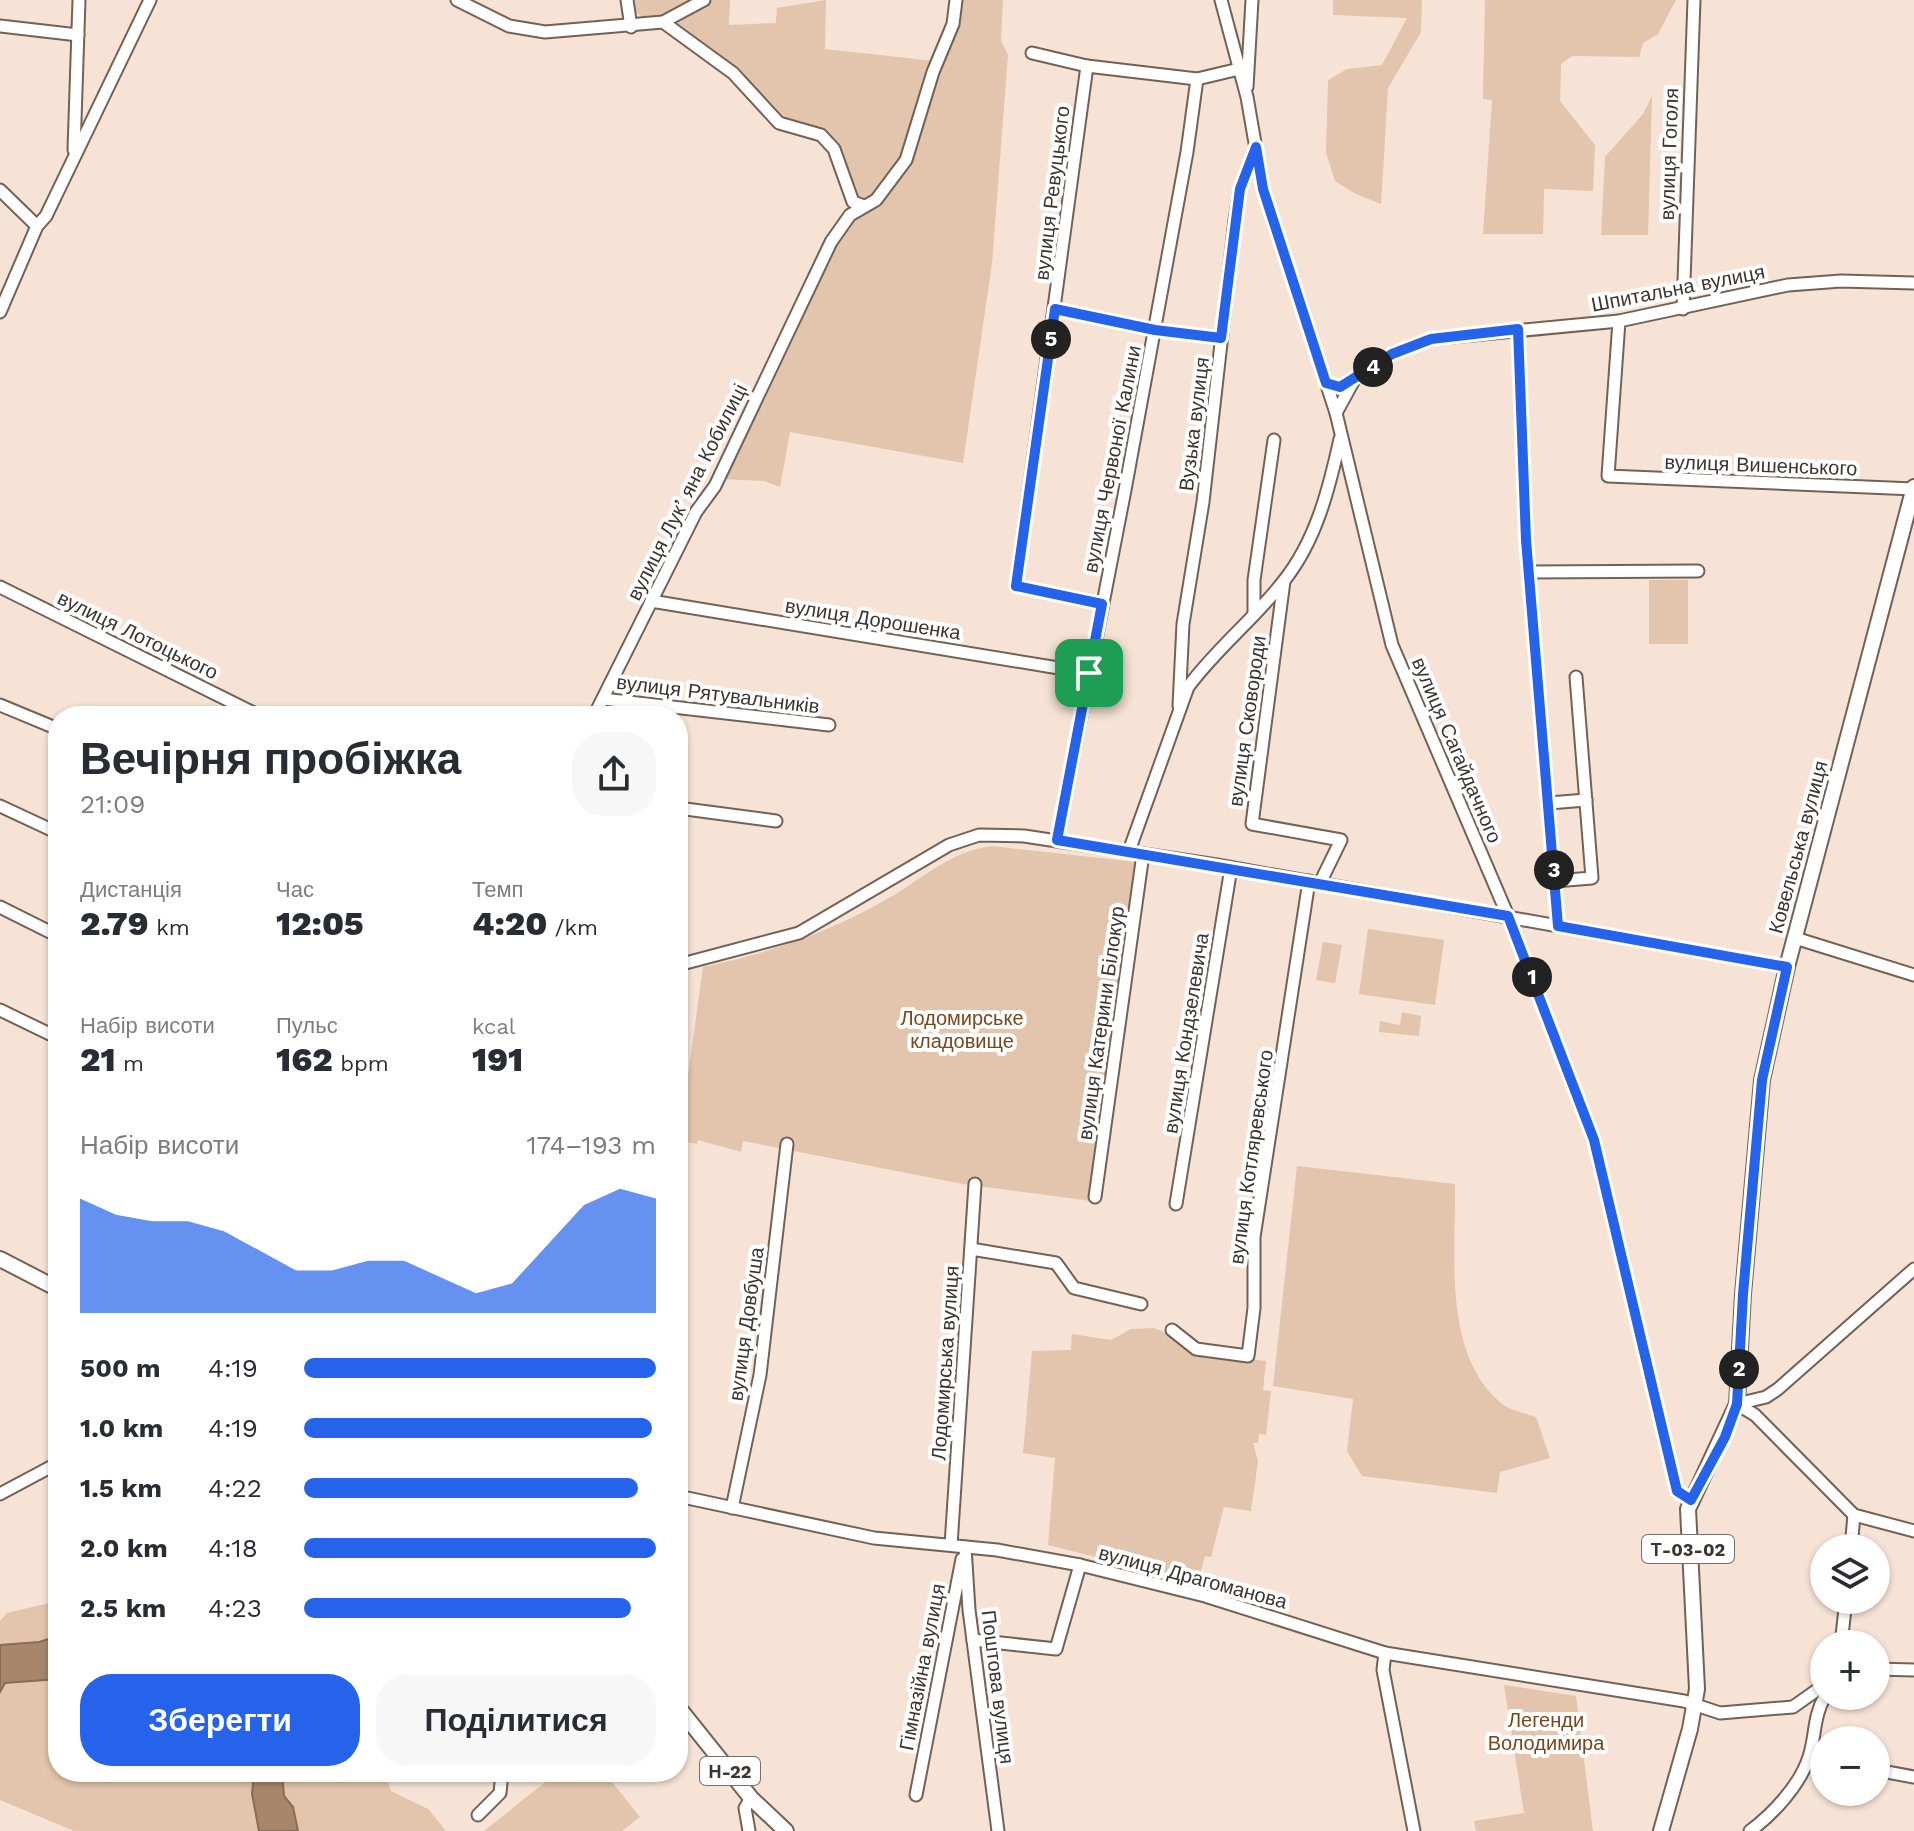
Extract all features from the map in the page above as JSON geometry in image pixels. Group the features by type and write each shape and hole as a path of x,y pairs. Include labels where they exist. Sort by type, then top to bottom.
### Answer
{"main road":[{"name":"Ковельська вулиця","path":"1661,1831 1695,1704 1697,1672 1686,1526 1691,1500 1725,1437 1737,1404 1743,1294 1762,1080 1787,967 1909,525 1914,488"},
{"path":"0,1259 48,1284"},
{"name":"Н-22","path":"688,1719 751,1798 786,1831"}],"street":[{"path":"74,155 79,0"},
{"path":"0,312 37,226 46,216 102,104 150,0"},
{"path":"457,0 509,26 545,32 663,22 704,0"},
{"path":"627,0 631,27"},
{"name":"вулиця Лукʼяна Кобилиці","path":"599,706 696,512 715,486 813,275 850,215 876,200 906,160 933,72 953,24 956,0"},
{"name":"вулиця Сагайдачного","path":"1221,0 1247,97 1263,189 1336,413 1392,645 1508,916 1594,1140 1677,1491 1691,1500"},
{"path":"1247,97 1252,0"},
{"name":"вулиця Гоголя","path":"1683,309 1694,0"},
{"path":"663,22 733,73 779,123 821,135 834,149 853,202 864,206"},
{"path":"0,26 78,35"},
{"path":"1232,36 1238,41 1250,40"},
{"path":"1032,53 1087,66 1197,79 1239,69"},
{"name":"вулиця Ревуцького","path":"1087,66 1016,586 1102,604"},
{"name":"вулиця Червоної Калини","path":"1057,840 1155,330 1197,79"},
{"path":"75,93 86,104 102,104"},
{"name":"Вузька вулиця","path":"1179,706 1183,624 1203,502 1240,189 1256,147"},
{"path":"0,190 37,226"},
{"name":"Шпитальна вулиця","path":"1336,413 1354,380 1392,354 1431,339 1619,321 1788,285 1841,281 1914,283"},
{"path":"1055,309 1155,330 1221,338"},
{"name":"вулиця Вишенського","path":"1619,321 1608,476 1914,488"},
{"path":"1518,329 1526,540 1558,926"},
{"path":"1326,383 1340,387 1354,380"},
{"path":"1129,851 1179,706 1204,666 1284,581 1321,512 1341,436"},
{"path":"1254,614 1254,580 1274,440"},
{"path":"1531,572 1698,571"},
{"name":"вулиця Сковороди","path":"1284,581 1252,824 1341,840 1314,882"},
{"name":"вулиця Лотоцького","path":"0,587 240,706"},
{"name":"вулиця Дорошенка","path":"651,601 1089,673"},
{"path":"1555,881 1592,878 1576,677"},
{"name":"вулиця Рятувальників","path":"603,699 664,706"},
{"path":"0,705 48,725"},
{"name":"вулиця Рятувальників","path":"688,709 829,725"},
{"path":"1549,803 1586,800"},
{"path":"0,806 48,828"},
{"path":"688,809 776,821"},
{"path":"688,962 799,933 949,845 979,835 1057,840 1129,851 1787,967"},
{"name":"вулиця Катерини Білокур","path":"1095,1197 1143,854"},
{"name":"вулиця Кондзелевича","path":"1176,1204 1231,868"},
{"name":"вулиця Котляревського","path":"1172,1330 1196,1349 1248,1356 1254,1308 1254,1237 1314,882"},
{"path":"0,907 48,931"},
{"path":"1795,938 1914,975"},
{"path":"0,1010 48,1033"},
{"name":"вулиця Довбуша","path":"732,1508 760,1375 787,1144"},
{"name":"Лодомирська вулиця","path":"951,1545 975,1184"},
{"path":"971,1249 1056,1263 1074,1288 1141,1304"},
{"path":"1737,1404 1766,1397 1778,1389 1914,1269"},
{"path":"1737,1404 1755,1415 1854,1515 1914,1531"},
{"path":"0,1494 48,1468"},
{"name":"вулиця Драгоманова","path":"688,1498 874,1538 951,1545 1080,1565 1205,1596 1385,1653 1695,1704 1720,1713 1793,1707"},
{"path":"1852,1534 1854,1515"},
{"name":"Поштова вулиця","path":"965,1547 973,1640 998,1831"},
{"name":"Гімназійна вулиця","path":"916,1795 965,1547"},
{"path":"973,1640 1056,1649 1080,1565"},
{"path":"1385,1653 1383,1670 1414,1831"},
{"path":"1890,1669 1914,1670"},
{"path":"1793,1707 1810,1695"},
{"path":"1793,1707 1815,1713"},
{"path":"1750,1831 1773,1813 1809,1758 1817,1710"},
{"path":"1890,1773 1914,1777"},
{"path":"478,1815 500,1793 501,1782"},
{"path":"749,1831 745,1808 751,1798"}],"green space":[{"path":"631,0 694,0 659,20 647,21 633,10"},
{"path":"712,0 730,0 729,25 776,23 777,8 826,0 825,49 934,61 958,0 1003,0 1001,41 1008,55 992,263 963,463 790,432 780,487 764,481 722,479 828,252 861,202 854,200 835,147 779,122 675,22"},
{"path":"1333,0 1422,0 1421,32 1388,88 1381,204 1335,181 1326,153 1328,80 1347,69 1382,65 1407,18 1333,15"},
{"path":"1485,0 1676,0 1658,34 1643,43 1639,57 1572,56 1561,64 1560,101 1595,145 1593,191 1544,189 1543,234 1483,234 1492,100 1483,99"},
{"path":"1652,96 1648,235 1601,235 1605,157 1643,114"},
{"path":"1649,580 1688,580 1688,644 1649,644"},
{"name":"Лодомирське кладовище","path":"992,846 1136,862 1091,1201 963,1184 743,1141 741,1152 698,1140 697,1144 688,1142 688,1076 703,967 777,948 825,930 894,895 952,858"},
{"path":"1368,929 1444,940 1435,1005 1359,994"},
{"path":"1323,942 1342,945 1335,983 1316,980"},
{"path":"1402,1012 1421,1016 1419,1036 1379,1032 1380,1021 1400,1025"},
{"path":"1297,1166 1455,1184 1456,1301 1469,1358 1482,1382 1501,1403 1536,1417 1550,1458 1500,1472 1497,1493 1362,1476 1347,1451 1353,1399 1273,1386"},
{"path":"1154,1328 1179,1338 1194,1352 1266,1361 1263,1390 1271,1391 1266,1435 1259,1434 1258,1443 1253,1443 1258,1461 1251,1511 1224,1507 1211,1557 1205,1556 1198,1583 1168,1569 1166,1575 1048,1545 1055,1458 1023,1453 1032,1351 1071,1350 1072,1334 1111,1340 1131,1329"},
{"path":"48,1603 48,1639 0,1645 0,1621 7,1613"},
{"path":"48,1679 48,1782 253,1782 252,1794 259,1831 74,1831 0,1800 0,1692 5,1683"},
{"name":"Легенди Володимира","path":"1504,1685 1576,1696 1593,1831 1476,1831 1474,1821 1524,1813"},
{"path":"283,1782 388,1782 391,1791 428,1809 446,1831 298,1831 293,1807 284,1796"},
{"path":"545,1782 612,1782 640,1817 622,1831 484,1831"}],"shaded area":[{"path":"48,1639 48,1680 5,1683 0,1692 0,1645"},
{"path":"253,1782 283,1782 284,1796 293,1807 298,1831 259,1831 252,1794"}],"route":[{"path":"1256,147 1263,189 1326,383 1340,387 1392,354 1431,339 1518,329 1526,540 1558,926 1787,967 1762,1080 1743,1294 1737,1404 1725,1437 1691,1500 1677,1491 1594,1140 1508,916 1057,840 1089,673 1102,604 1016,586 1055,309 1155,330 1221,338 1240,189 1256,147"}]}
